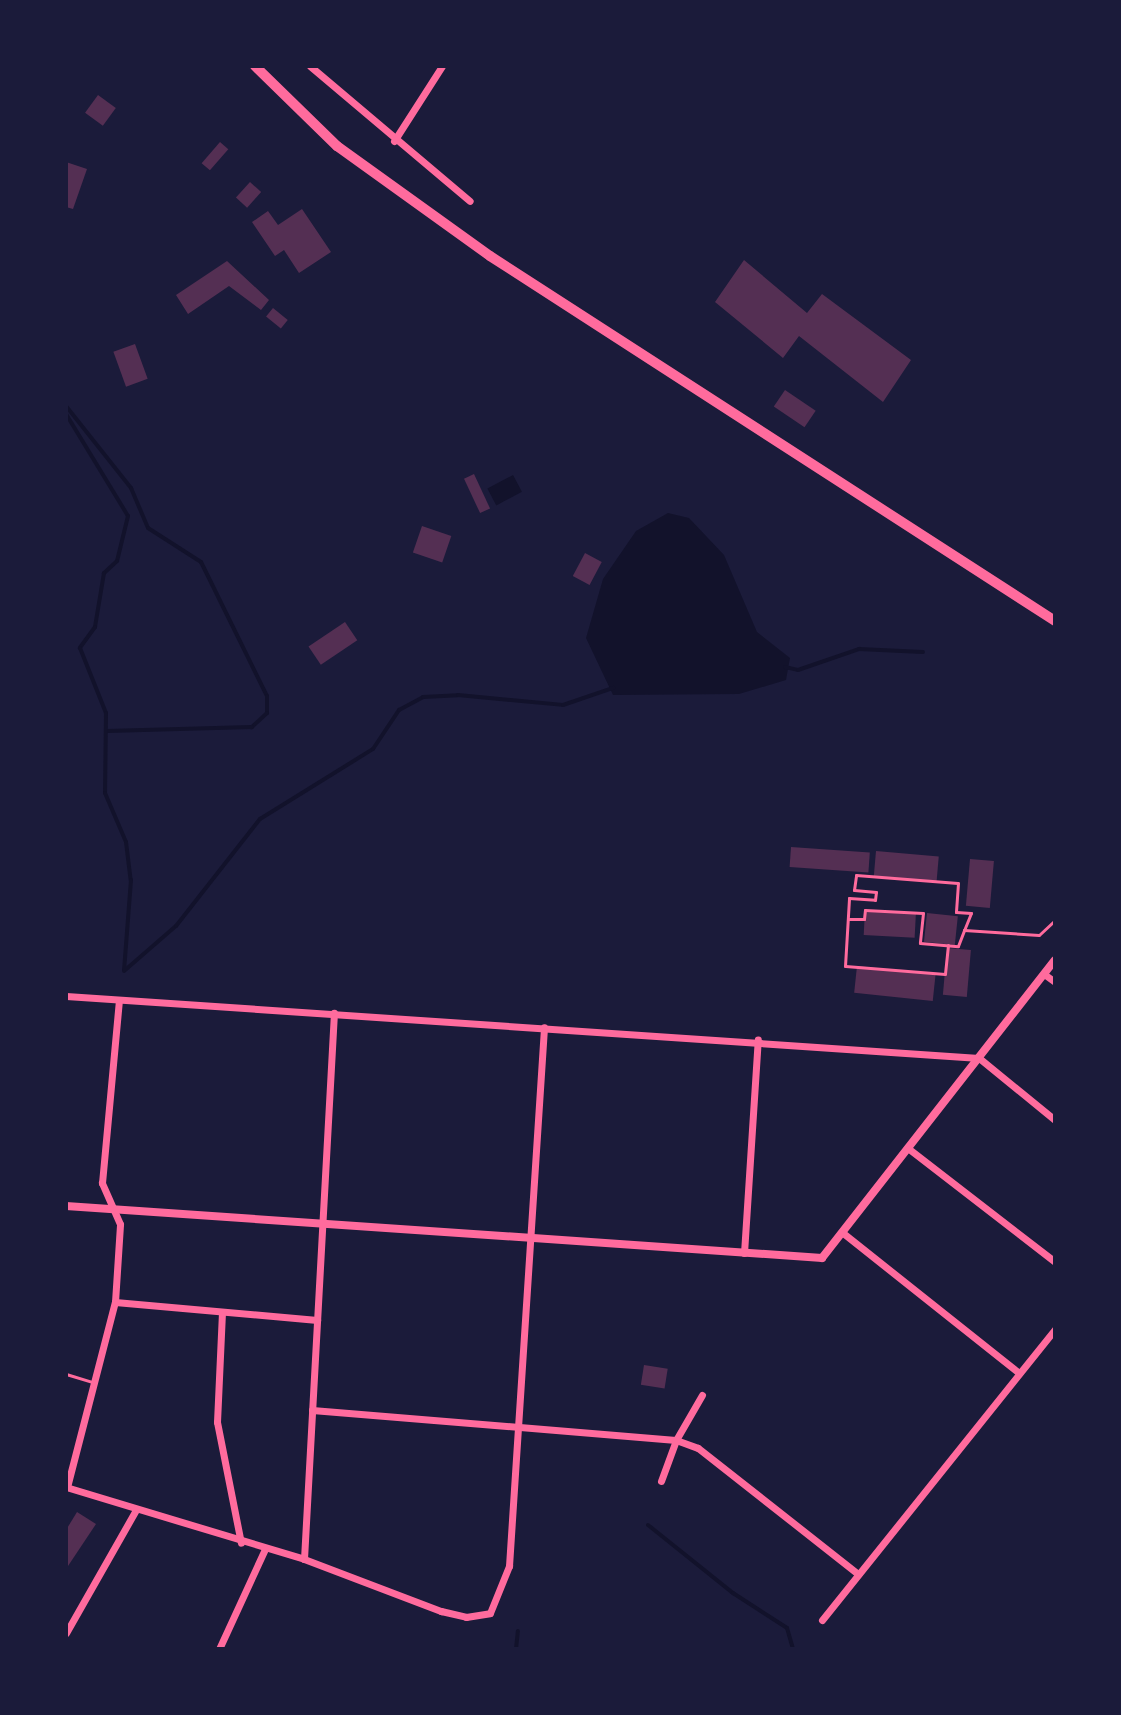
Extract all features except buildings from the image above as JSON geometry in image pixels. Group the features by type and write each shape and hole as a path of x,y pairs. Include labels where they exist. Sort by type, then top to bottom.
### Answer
{"main road":[{"path":"255,66 337,146 477,248 1055,621"}],"street":[{"path":"310,66 394,141 470,201"},
{"path":"394,141 442,66"},
{"path":"66,1206 822,1258 1055,960"},
{"path":"1044,974 1055,982"},
{"path":"66,996 758,1039 979,1058 1055,1120"},
{"path":"119,1001 102,1183 109,1208 120,1224 115,1302 66,1487 241,1543 304,1559 466,1617 490,1613 497,1607 509,1566 533,1239 544,1027"},
{"path":"304,1559 320,1222 334,1013"},
{"path":"744,1253 758,1039"},
{"path":"909,1149 1055,1262"},
{"path":"843,1233 1019,1373"},
{"path":"115,1302 317,1320"},
{"path":"222,1312 217,1422 241,1543"},
{"path":"822,1620 1055,1329"},
{"path":"661,1481 676,1440 702,1395"},
{"path":"312,1410 676,1440 710,1457 858,1574"},
{"path":"66,1633 136,1510"},
{"path":"219,1649 265,1549"}],"lane":[{"path":"66,1374 92,1382"}],"path":[{"path":"848,919 864,919 865,910 923,913 920,943 948,945 958,946 971,913 956,912 958,883 856,875 854,890 876,892 875,900 849,898 845,966 945,974 948,945"},
{"path":"964,930 1039,935 1055,920"}],"shaded area":[{"path":"513,475 522,492 496,505 487,489"},
{"path":"668,513 689,518 724,555 757,632 790,658 786,680 739,694 613,695 586,638 603,579 636,531"}],"waterway":[{"path":"66,406 131,488 148,528 201,562 267,696 267,713 252,727 107,731"},
{"path":"66,414 128,516 117,561 104,573 95,627 80,648 106,713 105,793 126,842 131,880 124,970"},
{"path":"785,667 798,670 859,649 923,652"},
{"path":"124,971 176,926 260,819 373,749 399,710 423,697 458,695 563,705 613,688"},
{"path":"648,1525 733,1593 787,1628 793,1649"},
{"path":"516,1649 518,1631"}]}
